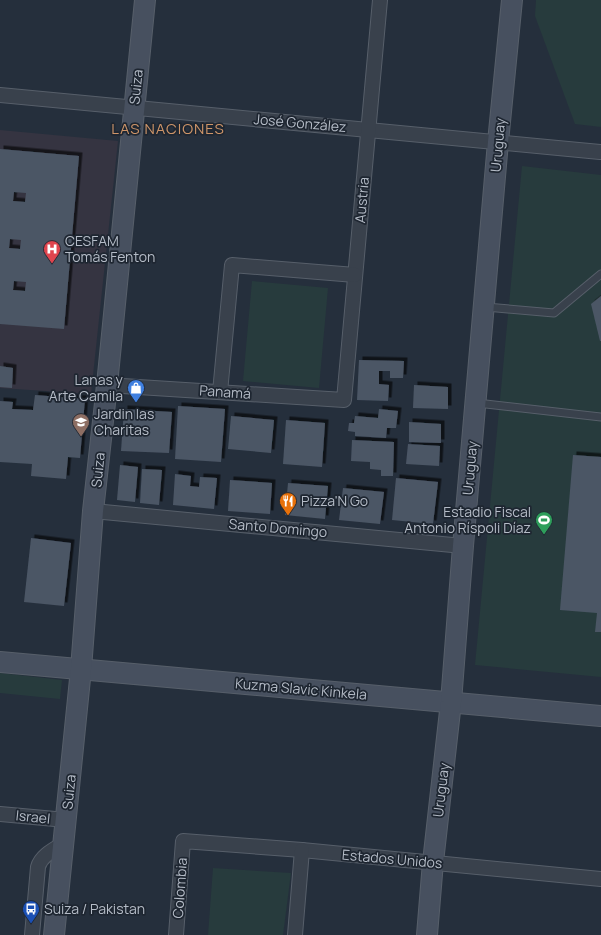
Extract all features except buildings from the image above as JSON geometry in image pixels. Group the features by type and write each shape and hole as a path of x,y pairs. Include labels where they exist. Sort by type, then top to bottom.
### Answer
{"street":[{"name":"Suiza","path":"54,935 81,669 93,511 107,385 144,0"},
{"name":"Austria","path":"344,400 380,0"},
{"name":"Uruguay","path":"427,935 433,862 451,702 498,142 512,0"},
{"name":"José González","path":"0,95 600,152"},
{"path":"220,392 232,265 355,275"},
{"name":"Panamá","path":"107,385 344,400"},
{"name":"Santo Domingo","path":"93,511 463,546"},
{"name":"Kuzma Slavic Kinkela","path":"0,662 601,716"},
{"name":"Israel","path":"0,814 66,820"},
{"name":"Estados Unidos","path":"183,841 302,850 601,879"},
{"name":"Colombia","path":"176,935 183,841"},
{"path":"32,935 39,862 42,858 63,844"},
{"path":"295,935 302,850"}],"lane":[{"path":"484,307 554,313 601,274"},
{"path":"476,403 601,417"}],"shaded area":[{"name":"CESFAM Tomás Fenton","path":"0,130 118,141 91,394 0,388"}],"green space":[{"path":"536,0 601,0 601,127 575,124 535,16"},
{"name":"Estadio Fiscal Antonio Ríspoli Díaz","path":"522,166 601,175 601,677 475,665"},
{"path":"252,281 328,288 319,388 243,381"},
{"path":"0,673 62,680 60,699 0,693"},
{"path":"213,868 291,873 283,935 208,935"}],"place":[{"name":"CESFAM Tomás Fenton","path":"52,264"},
{"name":"Lanas y Arte Camila","path":"136,403"},
{"name":"Jardin las Charitas","path":"81,437"},
{"name":"Pizza'N Go","path":"288,516"},
{"name":"Estadio Fiscal Antonio Ríspoli Díaz","path":"544,535"},
{"name":"Suiza / Pakistan","path":"31,924"}],"district":[{"name":"LAS NACIONES","path":"168,129"}]}
